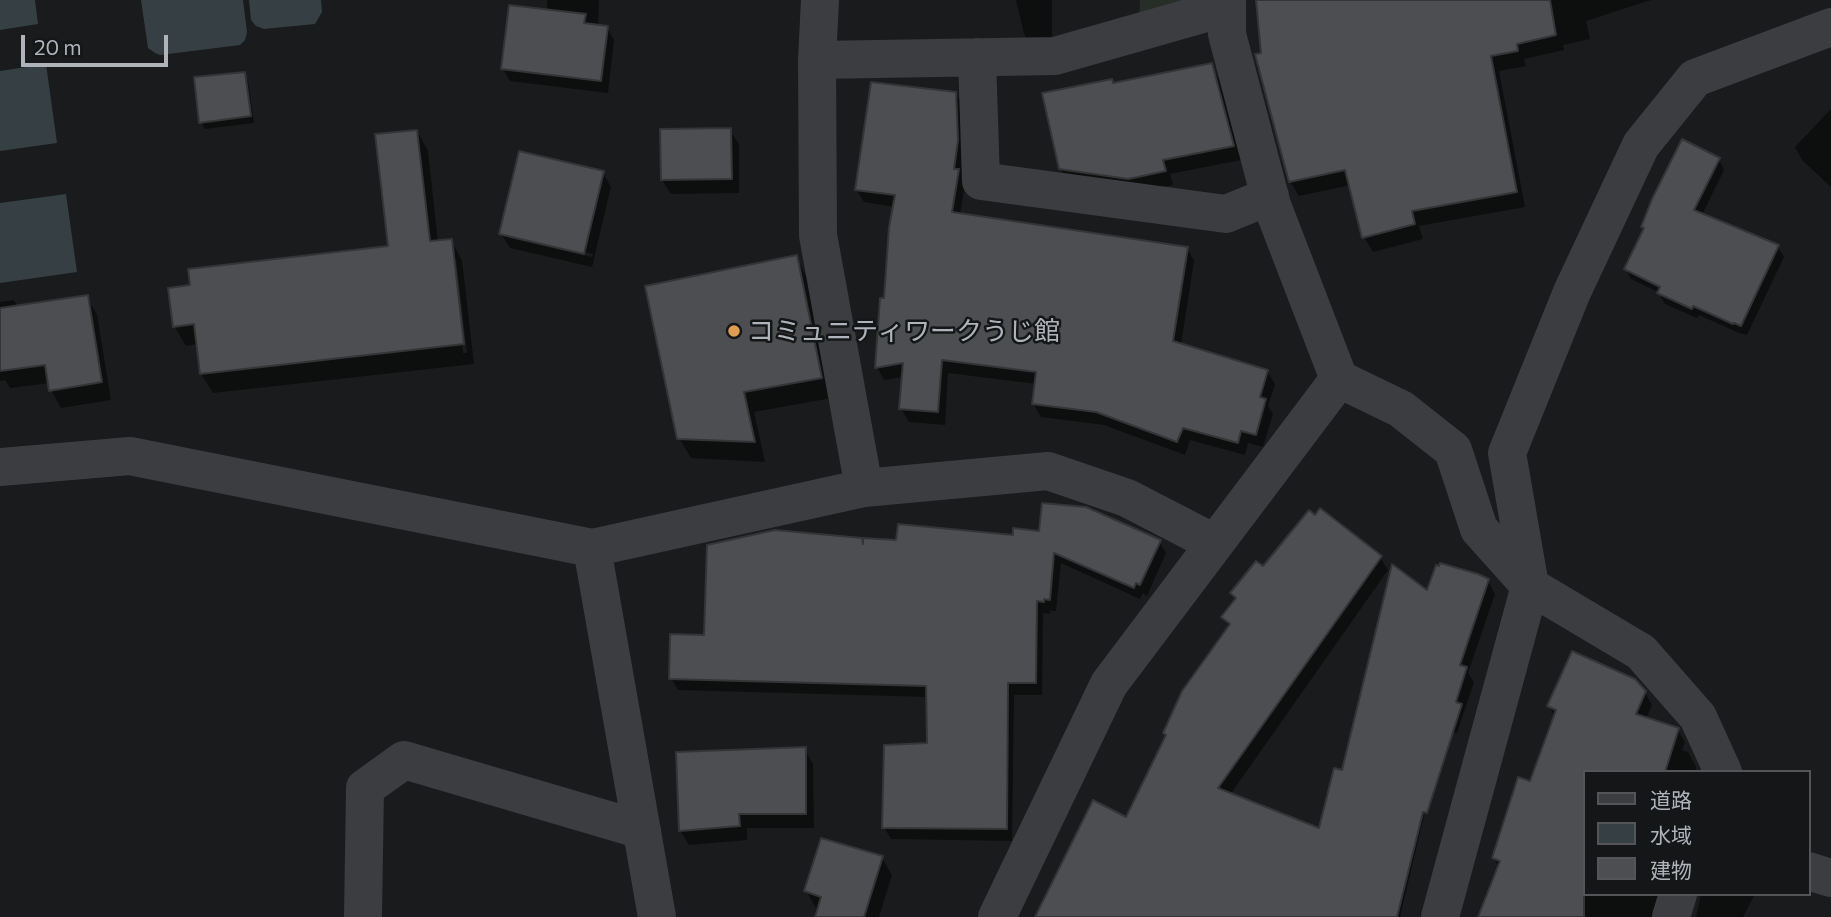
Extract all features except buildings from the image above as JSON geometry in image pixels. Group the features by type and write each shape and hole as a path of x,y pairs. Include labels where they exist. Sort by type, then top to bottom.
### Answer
{"street":[{"path":"820,0 817,60 818,235 864,488"},
{"path":"817,60 1055,56 1227,4 1227,34 1270,196 1339,379 1401,409 1453,450 1479,529 1530,586 1641,652 1698,717 1720,769"},
{"path":"1440,917 1530,586 1507,453 1572,292 1641,145 1695,78 1831,27"},
{"path":"977,57 981,180 1226,214 1270,196"},
{"path":"997,917 1109,684 1339,379"},
{"path":"0,467 130,456 592,548 864,488 1048,471 1127,498 1214,543"},
{"path":"592,548 657,917"},
{"path":"363,917 365,788 404,760 642,830"},
{"path":"1810,872 1831,878"},
{"path":"1671,917 1677,896"}],"shaded area":[{"path":"1140,0 1190,0 1139,16"}],"water":[{"path":"0,0 35,0 38,24 0,30"},
{"path":"141,0 243,0 247,32 245,40 240,45 160,55 148,48"},
{"path":"249,0 321,0 322,12 315,24 264,29 251,20"},
{"path":"46,64 57,143 0,151 0,71"},
{"path":"66,194 77,272 0,283 0,203"}],"place":[{"name":"コミュニティワークうじ館","path":"734,331"}]}
